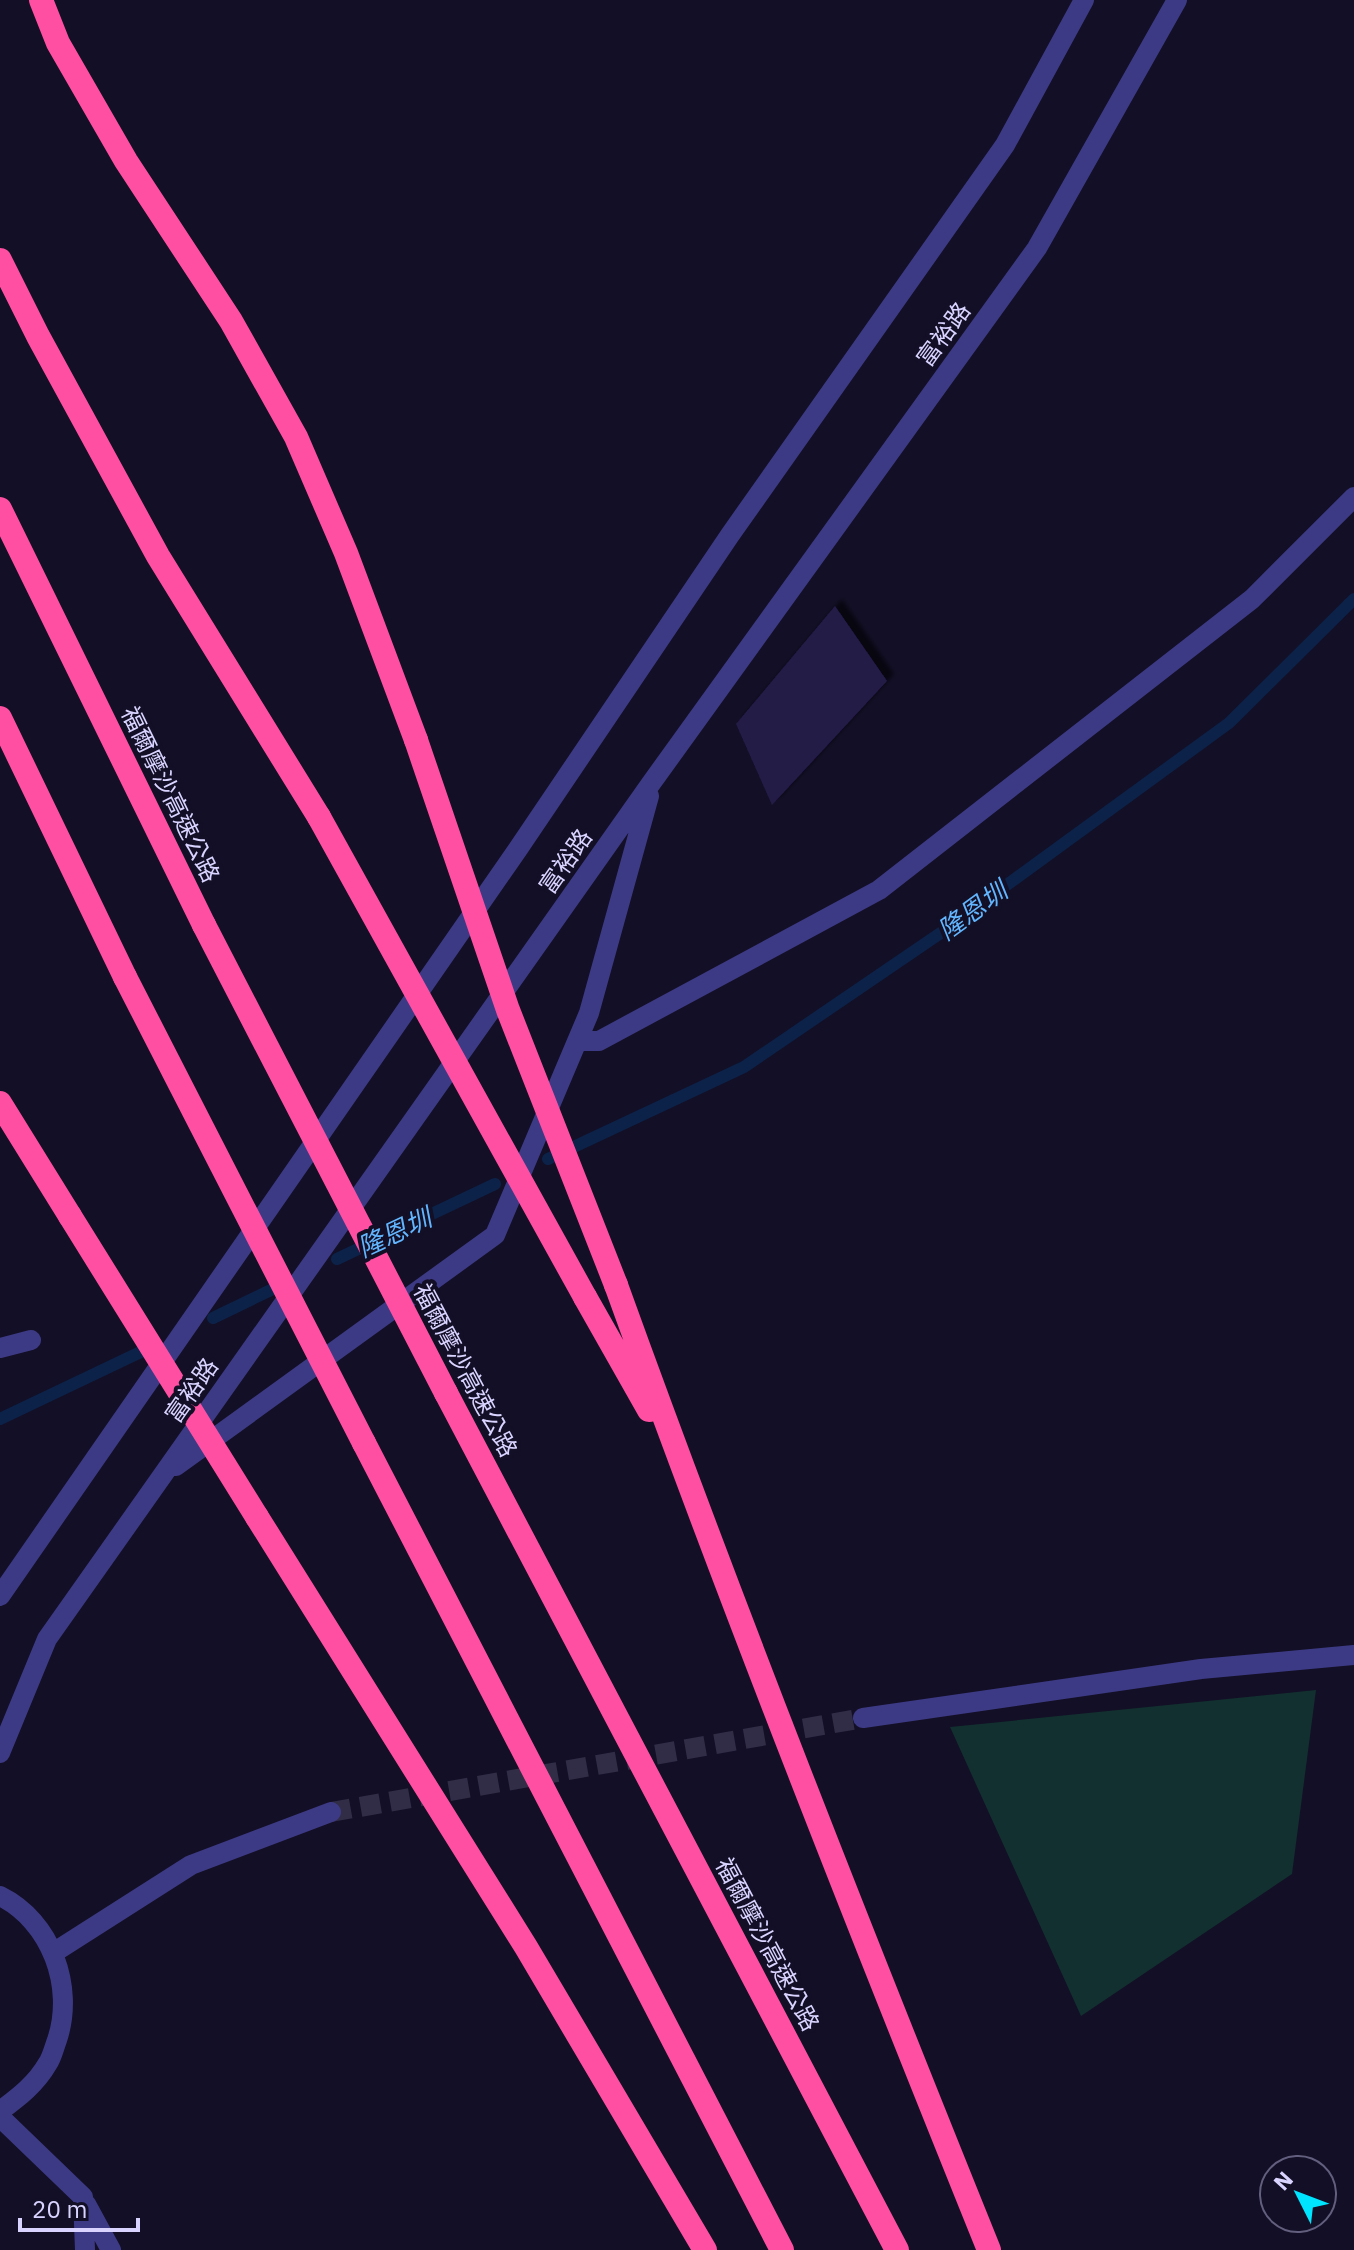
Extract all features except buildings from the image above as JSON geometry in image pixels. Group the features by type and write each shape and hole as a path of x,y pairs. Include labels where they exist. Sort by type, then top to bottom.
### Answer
{"highway":[{"path":"41,0 58,43 126,161 231,321 296,437 346,553 416,740 508,1010 616,1285 682,1468 989,2250"},
{"path":"0,260 158,556 319,817 682,1468"},
{"name":"福爾摩沙高速公路","path":"0,509 204,925 446,1393 897,2250"},
{"path":"0,718 125,977 782,2250"},
{"path":"0,1103 526,1947 705,2250"}],"street":[{"name":"富裕路","path":"0,1596 518,849 730,535 1005,145 1084,0"},
{"name":"富裕路","path":"0,1753 47,1639 652,782 1037,248 1177,0"},
{"path":"577,1041 599,1041 879,890 1252,599 1354,497"},
{"path":"163,1475 495,1235 589,1013 652,782"},
{"path":"0,1348 31,1340"},
{"path":"863,1718 1201,1669 1354,1655"},
{"path":"53,1953 191,1865 331,1812"},
{"path":"0,1896 11,1901 35,1924 53,1953 63,1989 62,2026 50,2062 27,2092 0,2114 83,2197 111,2250"},
{"path":"83,2197 85,2250"}],"green space":[{"path":"1316,1690 1292,1874 1081,2016 950,1727"}],"waterway":[{"name":"隆恩圳","path":"548,1159 744,1067 945,930 1229,723 1354,599"},
{"name":"隆恩圳","path":"337,1259 495,1184"},
{"name":"隆恩圳","path":"213,1318 273,1289"},
{"name":"隆恩圳","path":"0,1419 149,1348"}],"tunnel":[{"path":"331,1812 863,1718"}]}
